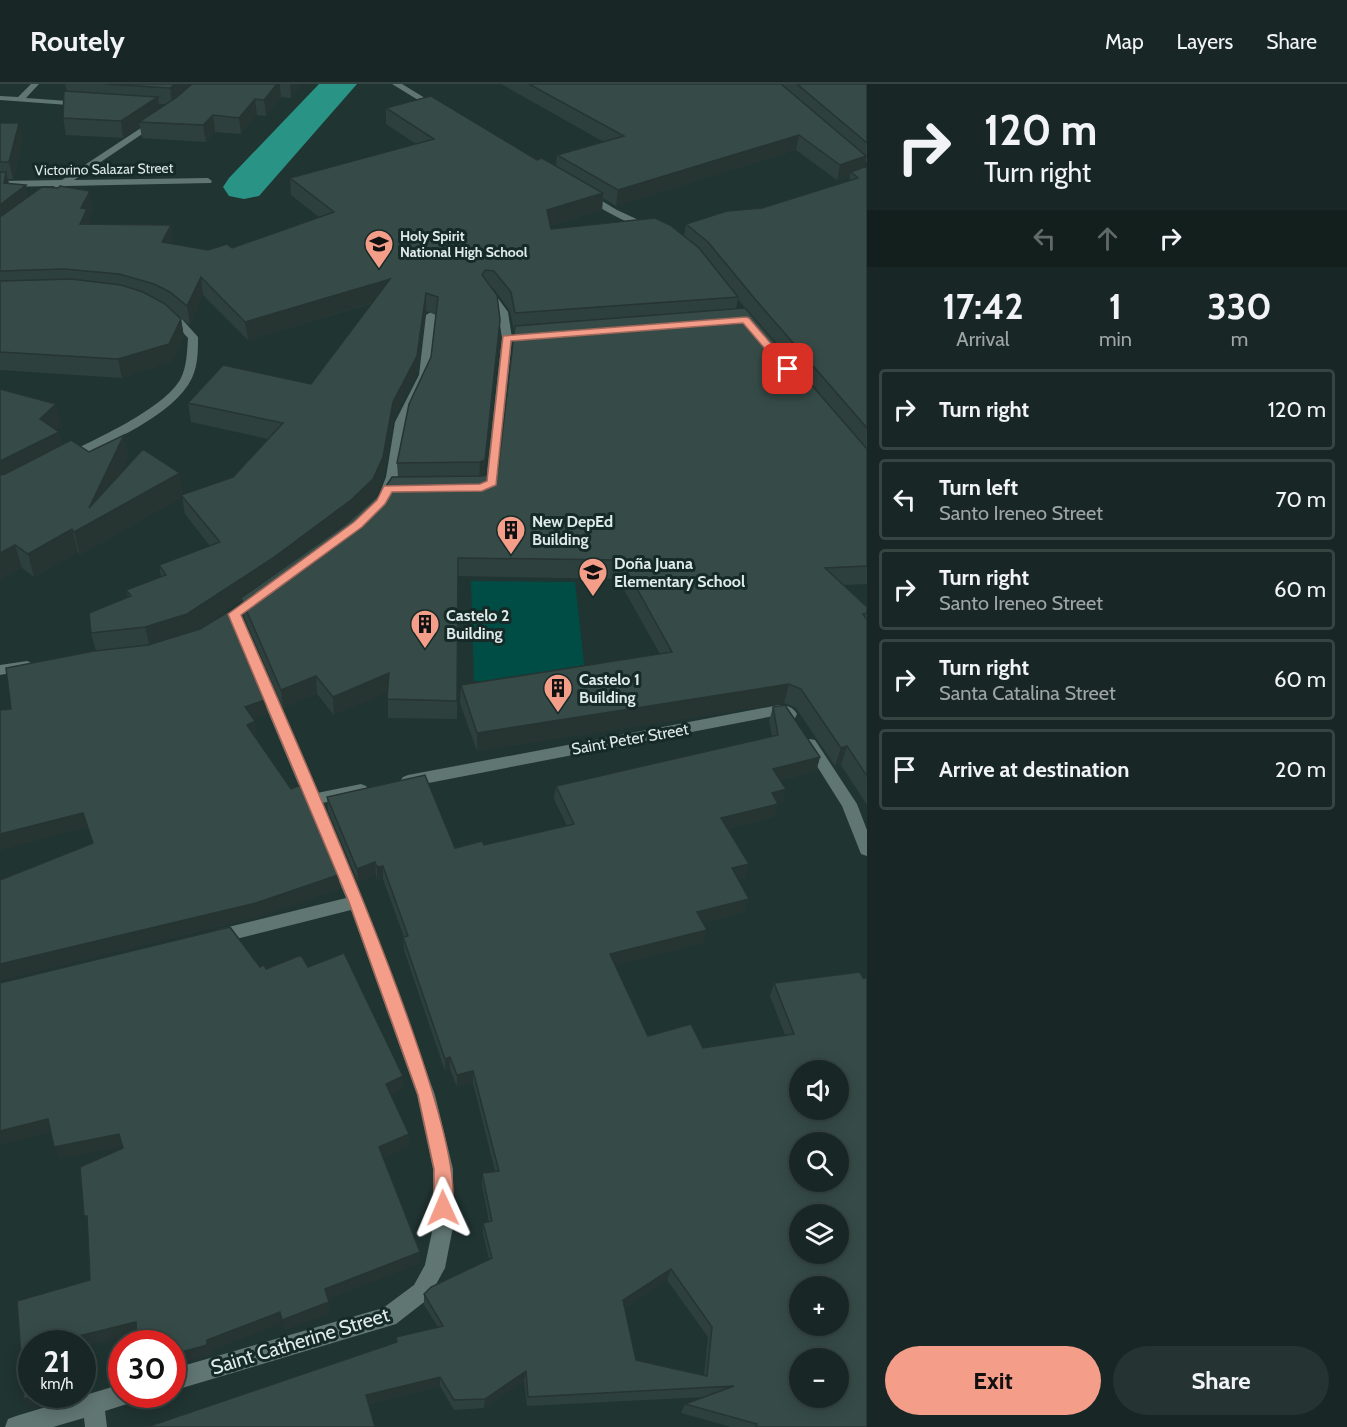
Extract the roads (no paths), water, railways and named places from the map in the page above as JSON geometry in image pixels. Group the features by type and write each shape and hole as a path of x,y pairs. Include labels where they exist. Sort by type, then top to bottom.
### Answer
{"street":[{"path":"19,100 35,84"},
{"path":"396,84 453,117"},
{"path":"0,98 97,105"},
{"path":"37,204 64,183 166,116"},
{"name":"Victorino Salazar Street","path":"0,184 208,180"},
{"path":"579,191 614,212 660,233"},
{"path":"470,488 488,486 492,483 513,338 503,312 488,291"},
{"path":"52,466 163,404 184,384 192,364 193,338 176,319 160,310"},
{"path":"377,507 394,488 401,422 424,375 430,321"},
{"name":"Saint Catherine Street","path":"186,1376 389,1317 421,1292 435,1268 443,1227 443,1169 426,1095 356,902 234,614"},
{"path":"0,670 36,665"},
{"name":"Saint Peter Street","path":"394,784 784,710 789,713 849,804 867,850"},
{"path":"314,800 372,788"},
{"path":"195,942 356,902"},
{"path":"16,1427 77,1408"},
{"path":"94,1408 96,1427"}],"waterway":[{"path":"244,187 339,84"}],"place":[{"name":"Holy Spirit National High School","path":"379,270"},
{"name":"New DepEd Building","path":"511,556"},
{"name":"Doña Juana Elementary School","path":"593,598"},
{"name":"Castelo 2 Building","path":"425,650"},
{"name":"Castelo 1 Building","path":"558,714"}]}
